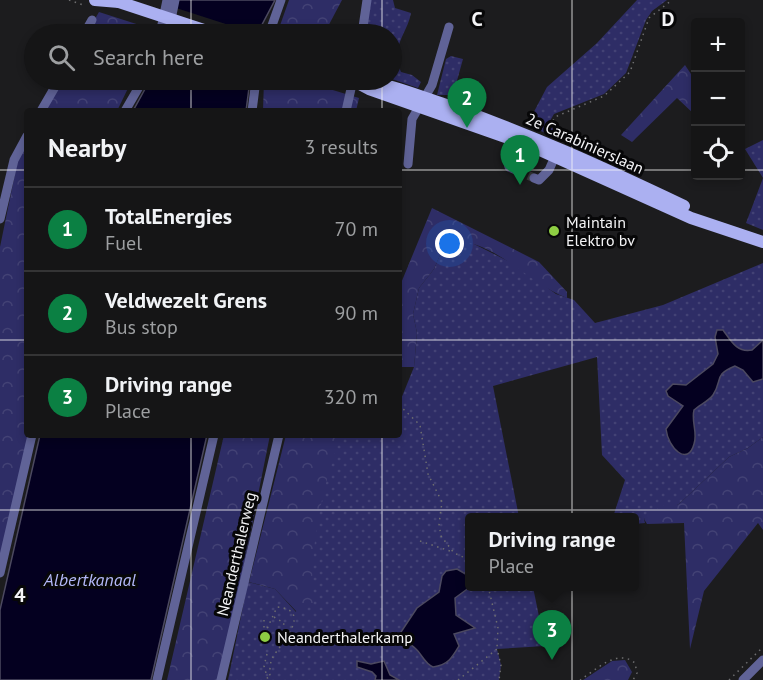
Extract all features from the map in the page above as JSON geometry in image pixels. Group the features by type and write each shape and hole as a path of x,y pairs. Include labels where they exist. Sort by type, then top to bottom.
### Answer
{"main road":[{"path":"97,2 117,1 186,24"},
{"name":"2e Carabinierslaan","path":"393,90 513,133 695,215 763,241"}],"street":[{"path":"162,24 167,0"},
{"path":"170,24 175,0"},
{"path":"273,24 281,0"},
{"path":"364,24 368,0"},
{"path":"90,24 92,20"},
{"path":"408,164 412,119 432,85 449,27"},
{"path":"43,108 53,90"},
{"path":"127,108 137,90"},
{"path":"252,108 255,90"},
{"path":"347,108 350,90"},
{"path":"513,133 506,152 509,167 516,170"},
{"path":"0,219 14,160 24,142"},
{"path":"534,178 539,180 549,170 557,152"},
{"path":"0,573 31,438"},
{"path":"157,680 213,438"},
{"name":"Neanderthalerweg","path":"221,680 278,438"},
{"path":"743,680 763,660"}],"path":[{"path":"69,0 97,2"},
{"path":"546,135 555,117 604,96 630,72 649,18 672,0"},
{"path":"402,408 420,425 428,474 442,502 439,524 441,536 454,553"},
{"path":"420,541 465,558"},
{"path":"489,591 498,628 497,649 501,665 499,680"},
{"path":"264,621 264,628 267,628 277,607 284,607 293,615 294,622 287,640 273,657 269,680"},
{"path":"273,617 284,622 283,627"},
{"path":"729,680 763,647"},
{"path":"458,680 497,649"},
{"path":"267,654 264,666 269,680"},
{"path":"580,680 612,659 622,657 635,663 637,673 633,680"}],"green space":[{"path":"289,0 342,0 329,24 281,24"},
{"path":"371,0 393,0 395,8 411,13 402,37 402,24 367,24"},
{"path":"637,0 667,0 652,11 646,20 626,73 604,94 554,114 547,126 606,152 601,157 527,125 547,87 597,43"},
{"path":"99,12 136,24 92,24"},
{"path":"451,56 463,59 453,95 437,95 446,59"},
{"path":"685,65 691,74 691,111 677,98 632,142 621,135"},
{"path":"402,72 412,75 421,82 418,88 402,82"},
{"path":"55,90 127,90 118,108 45,108"},
{"path":"264,90 333,90 359,98 357,108 263,108"},
{"path":"763,140 763,178 745,149"},
{"path":"24,147 24,438 28,438 0,562 0,247 17,164"},
{"path":"763,178 763,230 746,223"},
{"path":"432,208 539,262 567,292 567,298 552,291 495,253 463,242 446,241 434,269 419,288 413,314 417,333 414,367 402,367 402,281"},
{"path":"446,241 470,242 516,265 556,294 574,300 595,323 663,305 763,263 763,437 748,448 729,457 679,504 644,519 645,523 639,524 639,513 614,513 625,480 602,455 597,357 493,386 518,513 465,513 465,591 534,591 545,646 497,649 501,665 499,680 228,680 248,582 275,589 296,612 330,438 402,438 402,397 414,367 417,333 413,314 419,288 434,269"},
{"path":"763,437 763,530 758,523 704,591 690,649 684,523 647,524 644,519 662,505 668,507 679,504 729,457 748,448"},
{"path":"223,438 269,438 221,680 167,680"},
{"path":"285,438 340,438 318,518 313,562 313,605 297,612 275,589 249,582"},
{"path":"625,660 632,672 628,680 583,680 612,661"}],"water":[{"path":"178,0 275,0 262,24 173,24"},
{"path":"145,90 249,90 246,108 135,108"},
{"path":"717,330 723,330 742,350 752,350 763,340 763,379 753,382 743,370 735,366 724,372 713,395 694,410 695,440 691,451 683,454 670,443 666,429 683,406 668,396 666,391 673,384 686,385 713,364 718,354 715,337"},
{"name":"Albertkanaal","path":"39,438 206,438 151,680 0,680 0,610"},
{"path":"457,569 465,574 465,591 455,598 456,615 475,628 454,634 459,646 454,654 446,663 433,667 413,646 397,638 417,608 439,592 442,576 446,571"},
{"path":"357,661 371,664 384,661 390,675 399,680 375,680 376,676 372,672 357,667"}],"pier":[{"path":"173,7 226,24 170,24"}],"tunnel":[{"path":"516,170 534,178"}],"place":[{"name":"Veldwezelt Grens","path":"467,128"},
{"name":"TotalEnergies","path":"520,185"},
{"name":"Maintain Elektro bv","path":"554,231"},
{"name":"Neanderthalerkamp","path":"265,637"},
{"name":"Driving range","path":"552,660"}]}
